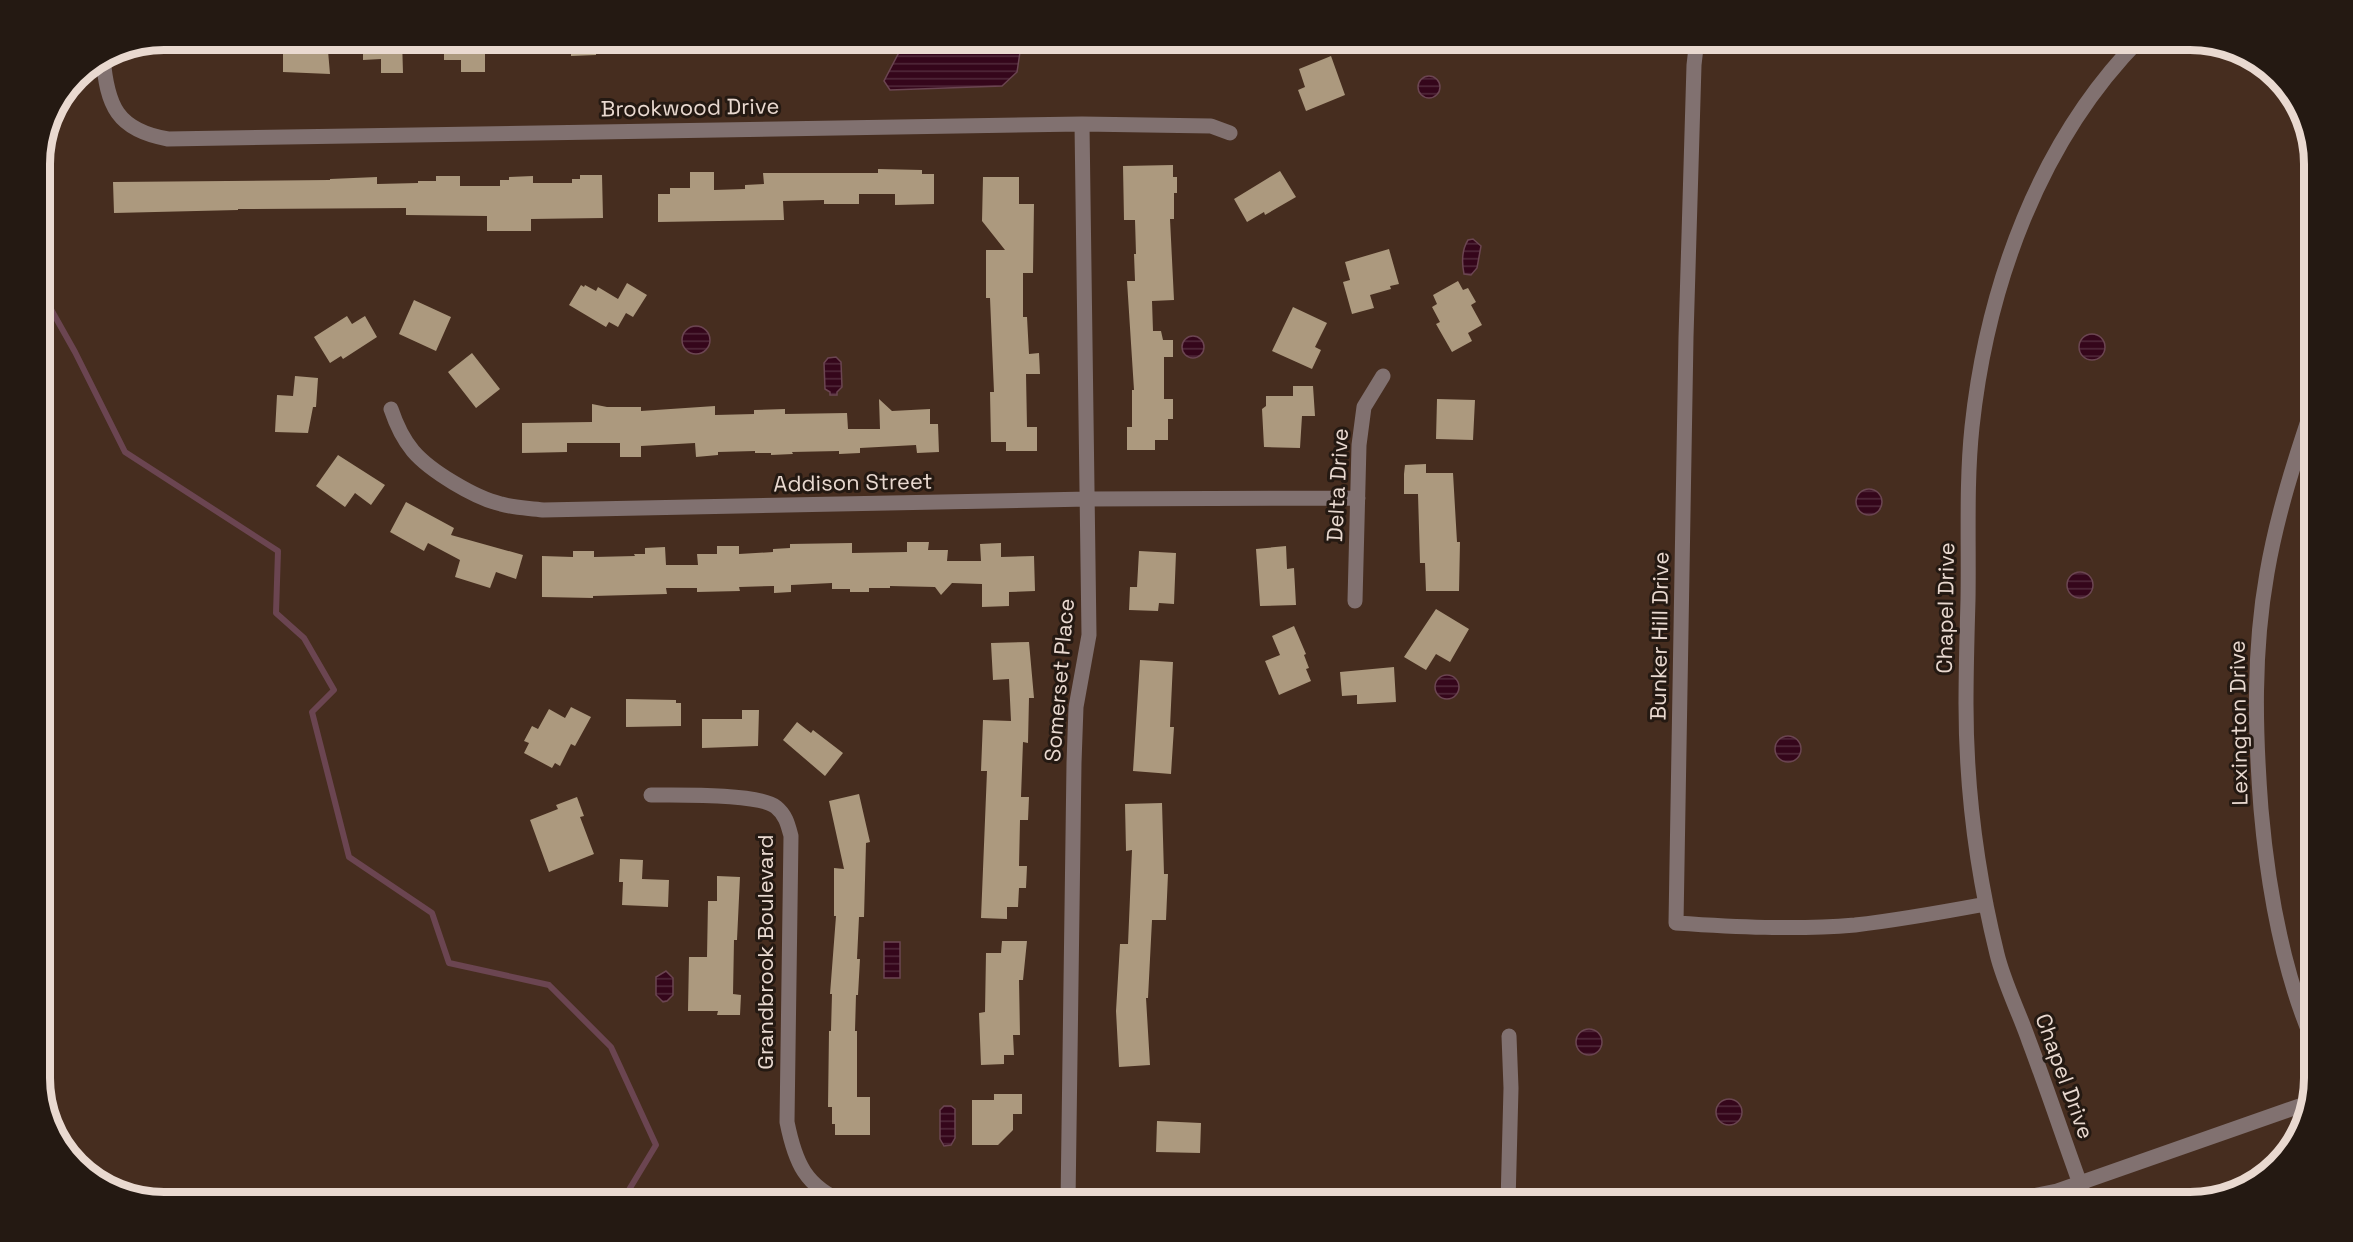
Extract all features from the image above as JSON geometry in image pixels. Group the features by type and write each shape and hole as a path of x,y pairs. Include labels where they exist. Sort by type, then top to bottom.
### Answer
{"street":[{"name":"Bunker Hill Drive","path":"1696,50 1693,77 1686,349 1676,923 1792,928 1853,925 1914,918 1986,904"},
{"name":"Chapel Drive","path":"2083,1192 1998,958 1986,904 1974,824 1966,704 1968,486 1972,428 1980,371 1993,310 2011,252 2032,199 2058,149 2128,50"},
{"name":"Brookwood Drive","path":"104,67 105,86 117,114 132,128 168,139 1082,124 1211,126 1230,133"},
{"name":"Somerset Place","path":"1068,1192 1076,707 1089,635 1089,500 1082,225 1082,124"},
{"name":"Delta Drive","path":"1355,601 1359,445 1364,407 1383,376"},
{"name":"Addison Street","path":"391,409 396,424 413,451 436,471 470,491 500,504 537,509 1358,498"},
{"name":"Lexington Drive","path":"2303,435 2286,486 2270,555 2259,633 2256,752 2265,855 2280,933 2292,981 2304,1015"},
{"name":"Grandbrook Boulevard","path":"651,795 765,801 782,813 788,823 791,836 786,1122 792,1151 804,1174 826,1192"},
{"path":"1508,1192 1511,1088 1509,1036"},
{"path":"2052,1192 2301,1105"}],"shaded area":[{"path":"900,50 1020,50 1017,72 1002,86 890,90 884,81"},
{"path":"1429,76 1437,79 1440,87 1437,95 1429,98 1421,95 1418,87 1421,79"},
{"path":"1473,239 1481,246 1477,268 1471,275 1464,274 1464,249 1468,240"},
{"path":"696,326 706,330 710,340 706,350 696,354 686,350 682,340 686,330"},
{"path":"2092,334 2101,338 2105,347 2101,356 2092,360 2083,356 2079,347 2083,338"},
{"path":"1193,336 1201,339 1204,347 1201,355 1193,358 1185,355 1182,347 1185,339"},
{"path":"836,357 841,362 842,387 837,395 830,395 830,392 825,389 824,363 828,358"},
{"path":"1869,489 1878,493 1882,502 1878,511 1869,515 1860,511 1856,502 1860,493"},
{"path":"2080,572 2089,576 2093,585 2089,594 2080,598 2071,594 2067,585 2071,576"},
{"path":"1442,675 1452,675 1459,682 1459,692 1452,699 1442,699 1435,692 1435,682"},
{"path":"1788,736 1797,740 1801,749 1797,758 1788,762 1779,758 1775,749 1779,740"},
{"path":"884,942 900,942 900,978 884,978"},
{"path":"666,971 673,978 673,995 663,1002 656,995 656,977"},
{"path":"1589,1029 1598,1033 1602,1042 1598,1051 1589,1055 1580,1051 1576,1042 1580,1033"},
{"path":"1729,1099 1738,1103 1742,1112 1738,1121 1729,1125 1720,1121 1716,1112 1720,1103"},
{"path":"944,1106 951,1106 955,1109 955,1138 951,1145 944,1146 940,1139 940,1110"}],"building":[{"path":"283,50 328,50 330,74 283,72"},
{"path":"363,50 402,50 403,73 381,73 381,59 363,60"},
{"path":"444,50 485,50 485,72 461,72 461,60 444,60"},
{"path":"571,50 596,50 596,55 571,56"},
{"path":"1331,56 1345,95 1306,111 1298,90 1305,87 1299,69"},
{"path":"1173,165 1173,177 1177,177 1177,193 1174,193 1174,219 1170,219 1174,300 1152,301 1153,331 1161,331 1163,340 1173,340 1173,357 1164,357 1164,399 1173,399 1173,419 1168,419 1168,440 1155,440 1155,450 1127,450 1127,427 1132,427 1132,390 1134,390 1127,281 1135,281 1134,254 1136,254 1135,220 1124,220 1123,166"},
{"path":"878,169 922,170 922,174 934,174 934,204 895,205 895,194 859,194 859,204 824,204 824,200 783,201 784,220 658,222 658,194 670,194 670,188 690,188 690,172 714,172 714,190 745,189 745,185 764,184 763,173 878,173"},
{"path":"1280,171 1296,197 1265,215 1264,212 1247,222 1234,199"},
{"path":"580,175 602,175 603,218 531,219 531,231 487,231 487,216 406,215 406,208 238,209 114,213 113,182 330,180 377,177 377,184 418,183 418,181 436,181 436,176 460,176 460,186 500,186 500,180 509,180 509,177 533,176 533,183 572,183 572,179 580,179"},
{"path":"983,177 1019,177 1019,204 1034,204 1033,273 1023,273 1023,317 1027,317 1029,354 1039,353 1040,374 1026,374 1027,427 1037,427 1037,451 1006,451 1006,442 991,442 990,392 994,392 990,298 986,298 986,250 1005,250 982,221"},
{"path":"1389,249 1399,284 1390,286 1391,289 1370,295 1374,308 1352,314 1343,282 1350,280 1345,262"},
{"path":"1458,281 1463,290 1468,288 1476,302 1471,305 1482,325 1468,333 1472,341 1452,352 1436,324 1440,322 1432,307 1437,304 1433,295"},
{"path":"627,283 647,295 633,317 626,313 618,327 609,322 606,327 569,305 581,285 596,291 598,287 618,299"},
{"path":"414,300 451,317 436,351 399,334"},
{"path":"1293,307 1327,323 1315,347 1321,350 1312,369 1272,351"},
{"path":"347,316 352,324 365,316 377,337 343,359 341,356 330,363 314,337"},
{"path":"472,353 500,389 476,408 448,372"},
{"path":"295,376 318,378 316,407 313,407 308,433 275,432 277,395 293,396"},
{"path":"1293,386 1313,386 1315,416 1302,416 1300,448 1264,447 1262,409 1266,406 1266,396 1293,396"},
{"path":"879,399 892,411 930,409 930,424 938,424 939,452 917,453 916,445 860,448 860,453 792,452 793,454 771,455 771,453 755,453 755,451 718,452 718,455 696,457 695,443 641,446 641,457 620,457 620,443 567,443 567,452 522,453 522,423 592,422 592,404 607,407 641,407 641,411 715,406 715,415 754,414 754,410 785,409 785,414 847,413 848,429 880,429"},
{"path":"1437,399 1475,400 1473,440 1436,439"},
{"path":"338,455 385,485 371,505 355,493 345,507 316,486"},
{"path":"1426,464 1426,473 1453,473 1457,542 1460,542 1459,591 1426,591 1425,563 1420,563 1418,494 1404,494 1404,474 1405,465"},
{"path":"406,502 454,528 451,535 523,555 516,579 496,572 490,588 455,577 460,560 428,543 424,551 390,532"},
{"path":"907,542 929,542 928,550 948,550 947,561 981,561 980,544 1001,543 1001,557 1034,556 1035,591 1009,592 1009,606 982,607 982,584 952,583 941,595 935,587 890,586 890,588 869,588 869,592 850,592 850,589 832,589 832,583 791,585 791,592 774,593 774,586 739,587 740,591 697,592 697,588 666,588 667,594 593,596 593,598 542,597 542,556 573,557 573,551 594,551 594,557 635,556 634,554 645,554 645,548 665,547 666,565 698,565 697,554 717,554 717,546 739,546 739,554 773,552 773,549 790,548 790,544 852,543 852,553 907,552"},
{"path":"1286,546 1287,569 1294,568 1296,605 1260,606 1256,549"},
{"path":"1139,551 1176,553 1174,604 1159,603 1158,611 1129,610 1130,587 1137,587"},
{"path":"1436,609 1469,629 1450,662 1436,654 1426,670 1404,657"},
{"path":"1294,626 1306,654 1304,655 1309,668 1306,669 1311,681 1279,695 1265,661 1280,655 1272,636"},
{"path":"1029,642 1034,698 1029,698 1028,743 1023,742 1021,797 1029,797 1028,820 1020,820 1019,866 1027,866 1026,888 1019,888 1018,907 1007,907 1007,919 981,918 987,771 981,771 983,720 1011,721 1009,679 993,680 991,643"},
{"path":"1140,660 1173,662 1170,727 1174,727 1171,774 1133,771"},
{"path":"1394,667 1396,702 1357,704 1357,695 1342,696 1340,672"},
{"path":"626,699 676,700 676,703 681,703 681,726 626,727"},
{"path":"571,707 591,717 575,746 571,744 560,766 555,763 552,768 524,753 529,743 524,741 532,726 538,729 549,709 565,718"},
{"path":"742,710 759,710 758,746 702,748 702,719 742,719"},
{"path":"797,722 811,733 813,730 843,753 825,776 783,740"},
{"path":"859,794 870,842 866,843 864,917 859,917 857,959 860,959 855,1031 857,1031 857,1097 870,1097 870,1135 835,1135 835,1124 832,1124 832,1107 828,1107 832,994 830,994 836,916 834,916 834,868 844,869 829,801"},
{"path":"577,797 584,816 580,817 594,854 549,872 530,820 558,809 556,805"},
{"path":"1162,803 1164,874 1168,874 1166,920 1152,920 1148,998 1146,998 1150,1065 1119,1067 1116,1011 1120,944 1128,944 1132,850 1126,851 1125,804"},
{"path":"620,859 643,860 642,879 669,880 668,907 622,905 623,882 619,882"},
{"path":"717,876 740,877 737,940 734,940 733,994 741,995 740,1015 717,1015 718,1011 688,1011 689,957 707,957 708,901 717,901"},
{"path":"1002,941 1027,941 1023,980 1019,980 1020,1035 1013,1035 1014,1055 1004,1055 1004,1064 981,1065 979,1013 985,1012 986,953 1001,953"},
{"path":"994,1094 1022,1094 1022,1114 1013,1114 1013,1130 998,1145 972,1145 972,1100 994,1100"},
{"path":"1157,1121 1201,1123 1200,1153 1156,1152"}],"waterway":[{"path":"50,308 125,452 278,551 276,613 304,638 334,690 312,712 349,857 432,913 449,963 549,985 611,1047 656,1145 628,1192"}]}
